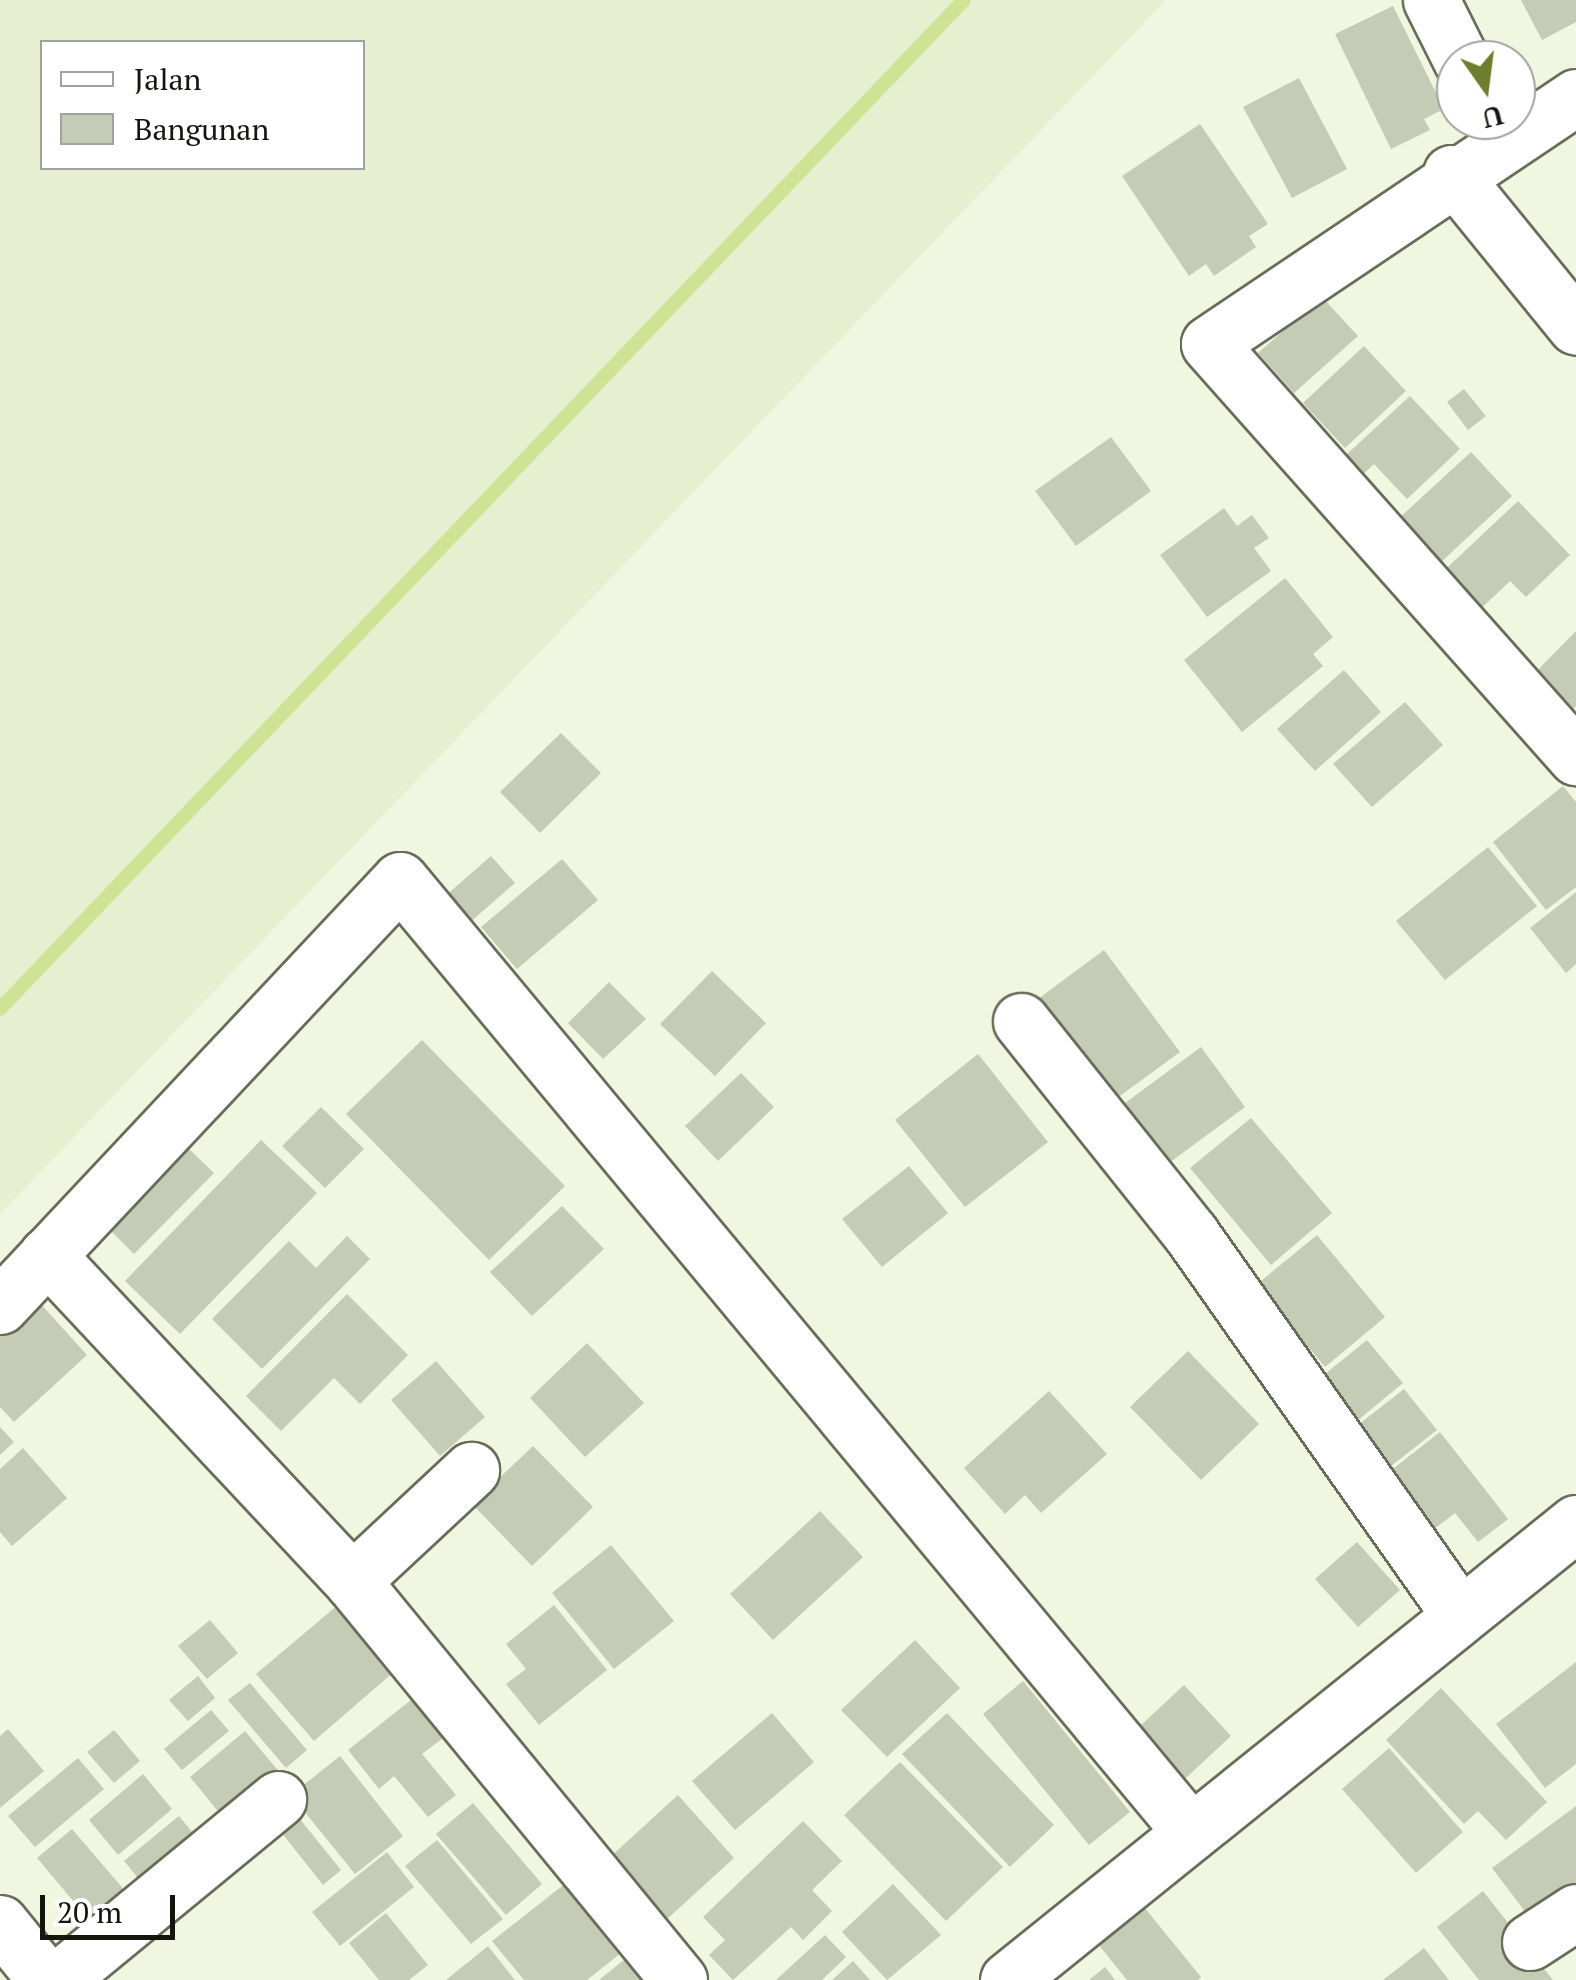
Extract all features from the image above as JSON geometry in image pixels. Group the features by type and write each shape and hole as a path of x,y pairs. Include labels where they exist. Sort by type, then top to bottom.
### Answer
{"street":[{"path":"1431,0 1452,40"},
{"path":"1536,115 1576,97"},
{"path":"1490,140 1451,173 1209,344 1576,757"},
{"path":"1451,173 1576,326"},
{"path":"0,1306 400,880 1191,1832"},
{"path":"1021,1021 1191,1234 1457,1611"},
{"path":"47,1256 352,1581 679,1980"},
{"path":"352,1581 471,1470"},
{"path":"1008,1980 1457,1611 1571,1541"},
{"path":"58,1980 278,1799"},
{"path":"1530,1942 1576,1912"},
{"path":"0,1923 46,1980"}],"shaded area":[{"path":"0,0 1166,0 0,1214"}],"building":[{"path":"1521,0 1576,0 1576,22 1542,40"},
{"path":"1393,6 1436,93 1436,113 1424,119 1430,130 1391,149 1335,34"},
{"path":"1299,78 1347,169 1292,198 1243,107"},
{"path":"1200,124 1268,224 1249,236 1256,247 1214,276 1206,264 1189,276 1122,176"},
{"path":"1322,297 1358,336 1294,393 1258,353"},
{"path":"1364,346 1406,391 1345,448 1303,403"},
{"path":"1464,389 1486,416 1468,430 1447,402"},
{"path":"1410,396 1460,449 1407,499 1374,464 1352,485 1334,466"},
{"path":"1111,437 1151,491 1076,546 1035,491"},
{"path":"1471,452 1512,496 1438,565 1396,521"},
{"path":"1518,501 1570,555 1526,597 1510,581 1470,619 1433,581"},
{"path":"1224,508 1237,526 1252,515 1269,538 1254,548 1271,571 1207,617 1160,555"},
{"path":"1285,578 1333,637 1313,654 1323,666 1242,732 1184,660"},
{"path":"1576,631 1576,706 1564,718 1526,682"},
{"path":"1344,670 1381,712 1315,771 1277,729"},
{"path":"1405,702 1443,745 1372,807 1333,764"},
{"path":"561,733 601,773 540,833 500,792"},
{"path":"1563,786 1576,802 1576,887 1546,910 1493,842"},
{"path":"1488,847 1537,906 1445,980 1396,921"},
{"path":"491,856 515,883 468,924 444,897"},
{"path":"562,859 598,900 517,969 481,927"},
{"path":"1576,892 1576,964 1566,973 1530,928"},
{"path":"1104,950 1180,1052 1113,1101 1038,999"},
{"path":"712,971 766,1023 715,1076 660,1024"},
{"path":"609,982 646,1019 603,1059 568,1023"},
{"path":"422,1040 565,1186 489,1260 346,1114"},
{"path":"1201,1047 1245,1107 1169,1163 1125,1103"},
{"path":"978,1054 1048,1142 965,1207 895,1120"},
{"path":"741,1073 774,1107 718,1161 685,1126"},
{"path":"321,1107 364,1149 325,1188 282,1146"},
{"path":"1251,1118 1332,1213 1271,1265 1190,1168"},
{"path":"261,1140 317,1193 180,1334 125,1281"},
{"path":"189,1149 214,1173 134,1254 110,1230"},
{"path":"909,1166 948,1213 882,1267 842,1219"},
{"path":"562,1206 604,1249 532,1316 490,1272"},
{"path":"1317,1235 1385,1317 1325,1367 1256,1285"},
{"path":"347,1236 370,1259 262,1369 212,1319 289,1241 316,1268"},
{"path":"347,1294 408,1355 360,1404 334,1378 281,1431 246,1396"},
{"path":"38,1301 87,1355 14,1422 0,1407 0,1335"},
{"path":"1367,1340 1403,1383 1340,1435 1304,1391"},
{"path":"587,1343 644,1403 585,1457 530,1398"},
{"path":"1188,1351 1259,1424 1201,1480 1130,1407"},
{"path":"436,1361 485,1417 440,1456 391,1400"},
{"path":"1404,1389 1437,1430 1377,1477 1344,1436"},
{"path":"1049,1391 1107,1454 1041,1513 1025,1495 1005,1514 964,1468"},
{"path":"0,1427 14,1442 0,1455"},
{"path":"1440,1432 1508,1519 1478,1542 1455,1513 1416,1543 1371,1486"},
{"path":"533,1446 593,1507 532,1566 472,1504"},
{"path":"23,1448 67,1498 12,1546 0,1532 0,1469"},
{"path":"820,1511 863,1557 773,1640 730,1594"},
{"path":"1357,1542 1400,1590 1358,1627 1315,1579"},
{"path":"611,1545 674,1621 614,1669 552,1593"},
{"path":"339,1604 396,1670 314,1741 256,1674"},
{"path":"554,1605 607,1670 539,1725 506,1684 526,1669 506,1644"},
{"path":"210,1620 238,1653 207,1679 178,1646"},
{"path":"915,1640 960,1688 887,1757 841,1710"},
{"path":"1576,1662 1576,1764 1545,1788 1496,1724"},
{"path":"198,1676 215,1698 188,1721 169,1700"},
{"path":"1023,1681 1130,1812 1089,1845 983,1714"},
{"path":"250,1683 307,1750 286,1768 228,1700"},
{"path":"1184,1685 1231,1736 1173,1790 1125,1740"},
{"path":"1441,1688 1547,1802 1506,1840 1478,1811 1464,1824 1386,1740"},
{"path":"416,1696 447,1735 422,1754 456,1795 428,1817 394,1776 379,1789 348,1750"},
{"path":"211,1710 229,1731 182,1770 164,1749"},
{"path":"772,1713 814,1762 735,1830 692,1781"},
{"path":"947,1713 1054,1825 1010,1867 902,1754"},
{"path":"8,1729 44,1771 0,1808 0,1736"},
{"path":"114,1730 140,1761 114,1783 87,1752"},
{"path":"245,1731 281,1774 226,1821 190,1777"},
{"path":"1389,1748 1463,1832 1416,1873 1342,1789"},
{"path":"340,1756 403,1836 355,1874 291,1795"},
{"path":"78,1758 104,1789 35,1847 8,1816"},
{"path":"900,1762 1003,1867 946,1921 844,1815"},
{"path":"143,1774 172,1809 118,1855 89,1820"},
{"path":"678,1795 734,1858 666,1920 609,1858"},
{"path":"473,1803 542,1884 506,1915 436,1834"},
{"path":"1576,1806 1576,1885 1530,1918 1492,1868"},
{"path":"179,1816 197,1838 143,1884 124,1861"},
{"path":"299,1818 341,1870 323,1885 281,1832"},
{"path":"803,1821 842,1861 812,1890 832,1911 803,1940 791,1927 733,1980 709,1955 725,1940 703,1917"},
{"path":"72,1829 126,1892 91,1922 37,1858"},
{"path":"437,1840 503,1919 471,1944 405,1866"},
{"path":"387,1852 414,1887 340,1946 312,1912"},
{"path":"575,1876 631,1945 587,1980 524,1980 492,1941"},
{"path":"893,1884 941,1935 887,1980 842,1932"},
{"path":"1483,1891 1553,1980 1479,1980 1437,1927"},
{"path":"1144,1907 1201,1977 1198,1980 1127,1980 1098,1944"},
{"path":"386,1913 428,1965 409,1980 379,1980 349,1943"},
{"path":"825,1935 846,1957 822,1980 776,1980"},
{"path":"488,1946 515,1980 446,1980"},
{"path":"1424,1948 1449,1980 1383,1980"},
{"path":"630,1955 650,1980 599,1980"},
{"path":"853,1961 870,1980 832,1980"},
{"path":"1105,1967 1115,1980 1089,1980"}],"waterway":[{"path":"0,1009 964,0"}]}
